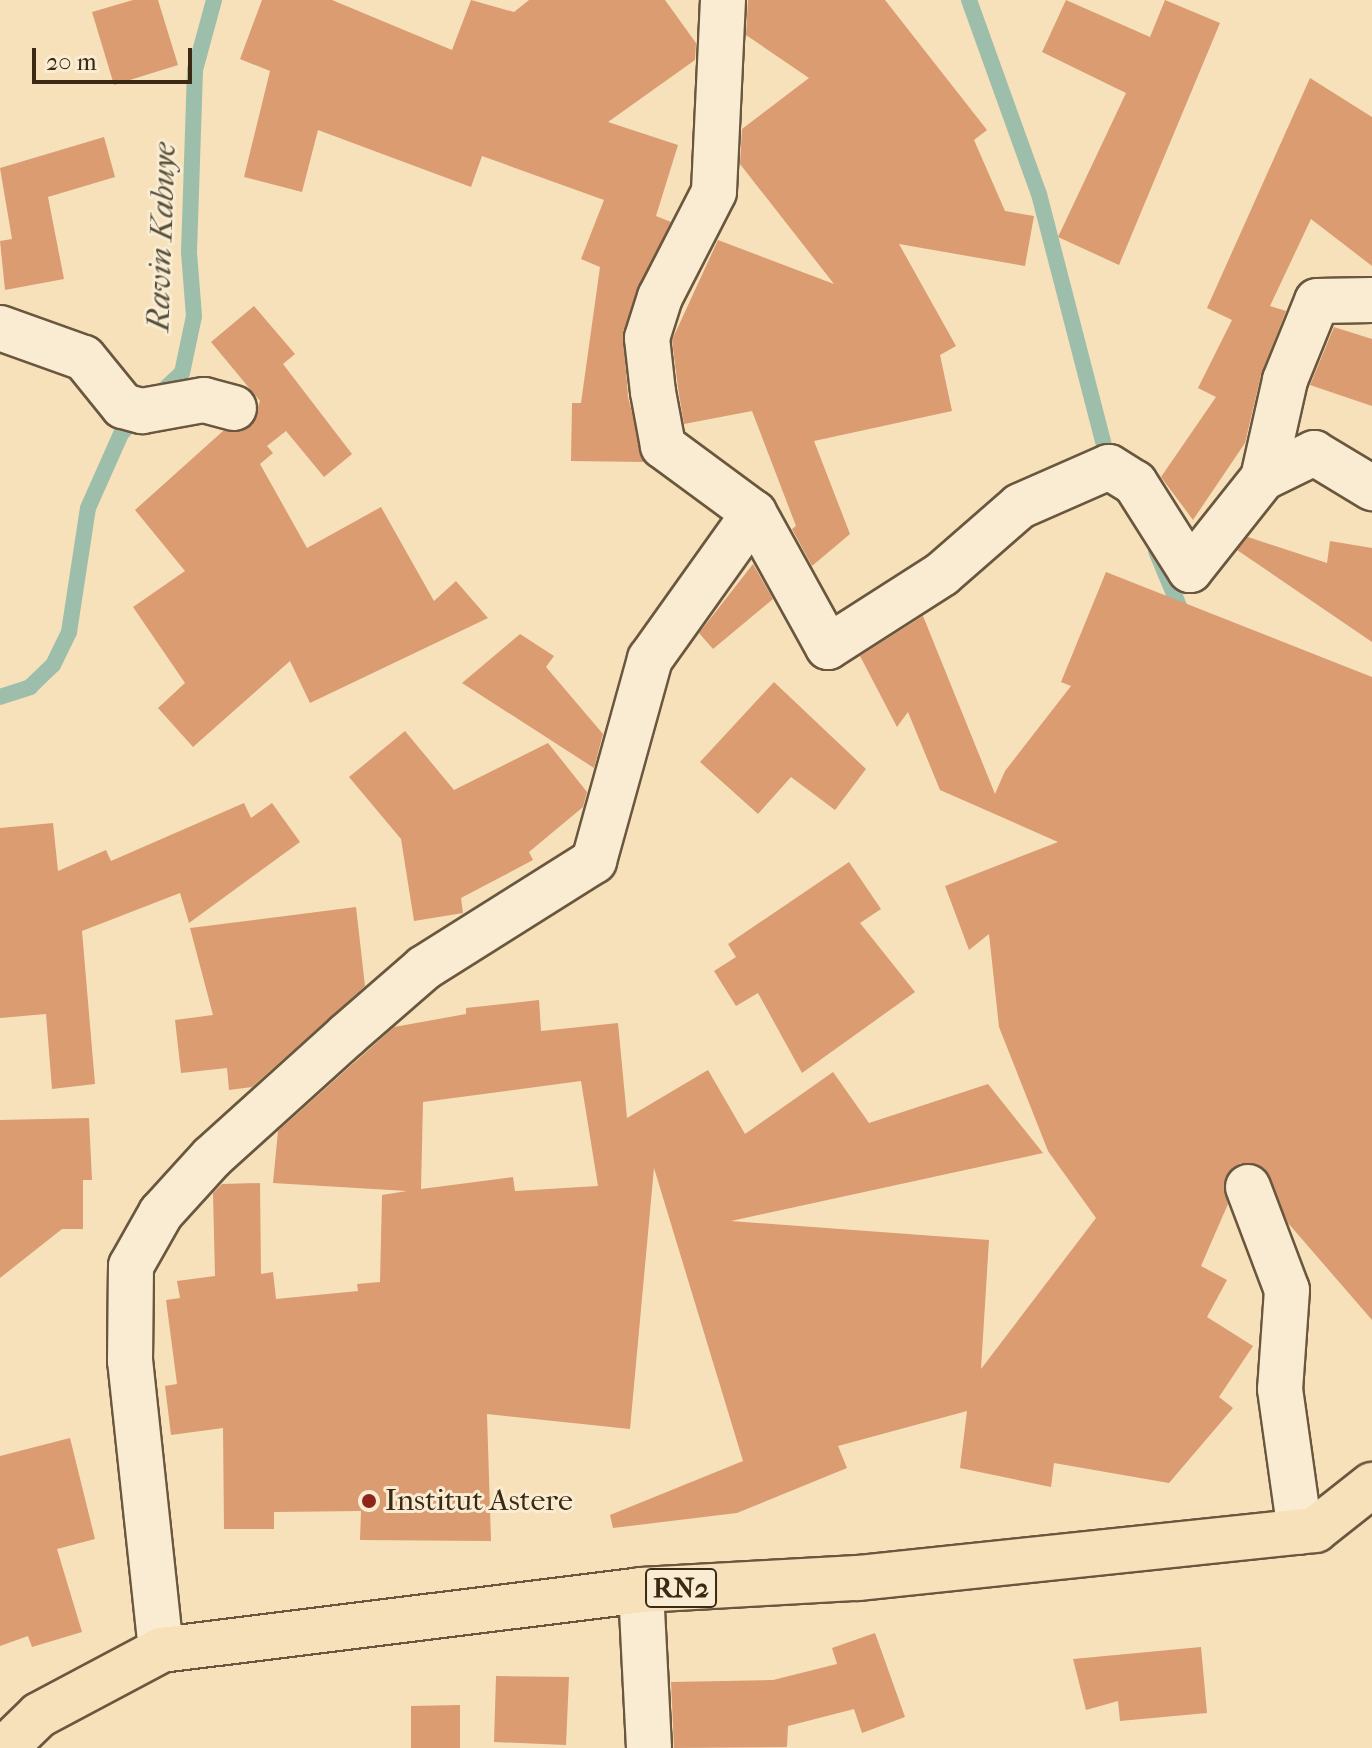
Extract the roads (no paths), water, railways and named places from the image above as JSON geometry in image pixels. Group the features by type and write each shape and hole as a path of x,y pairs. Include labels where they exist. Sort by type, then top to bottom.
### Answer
{"highway":[{"name":"RN2","path":"5,1748 39,1715 161,1650 641,1590 858,1578 1315,1530 1372,1485"}],"street":[{"path":"723,0 714,192 660,297 647,338 663,446 754,513 828,647 942,574 1020,506 1109,467 1135,483 1190,570 1263,478 1314,453 1372,488"},
{"path":"1263,478 1285,380 1317,301 1372,300"},
{"path":"0,328 84,358 123,406 142,411 204,400 234,408"},
{"path":"161,1650 130,1361 131,1266 161,1213 212,1157 347,1035 424,968 594,861 650,659 754,513"},
{"path":"1248,1187 1287,1290 1280,1389 1300,1532"},
{"path":"641,1590 649,1748"}],"waterway":[{"name":"Ravin Kabuye","path":"156,397 182,373 194,316 189,252 195,70 214,0"},
{"path":"969,0 1039,194 1109,465"},
{"name":"Ravin Kabuye","path":"0,697 30,687 53,665 69,632 88,508 121,434 140,413"},
{"path":"1156,551 1184,618"}],"place":[{"name":"Institut Astere","path":"369,1501"}]}
